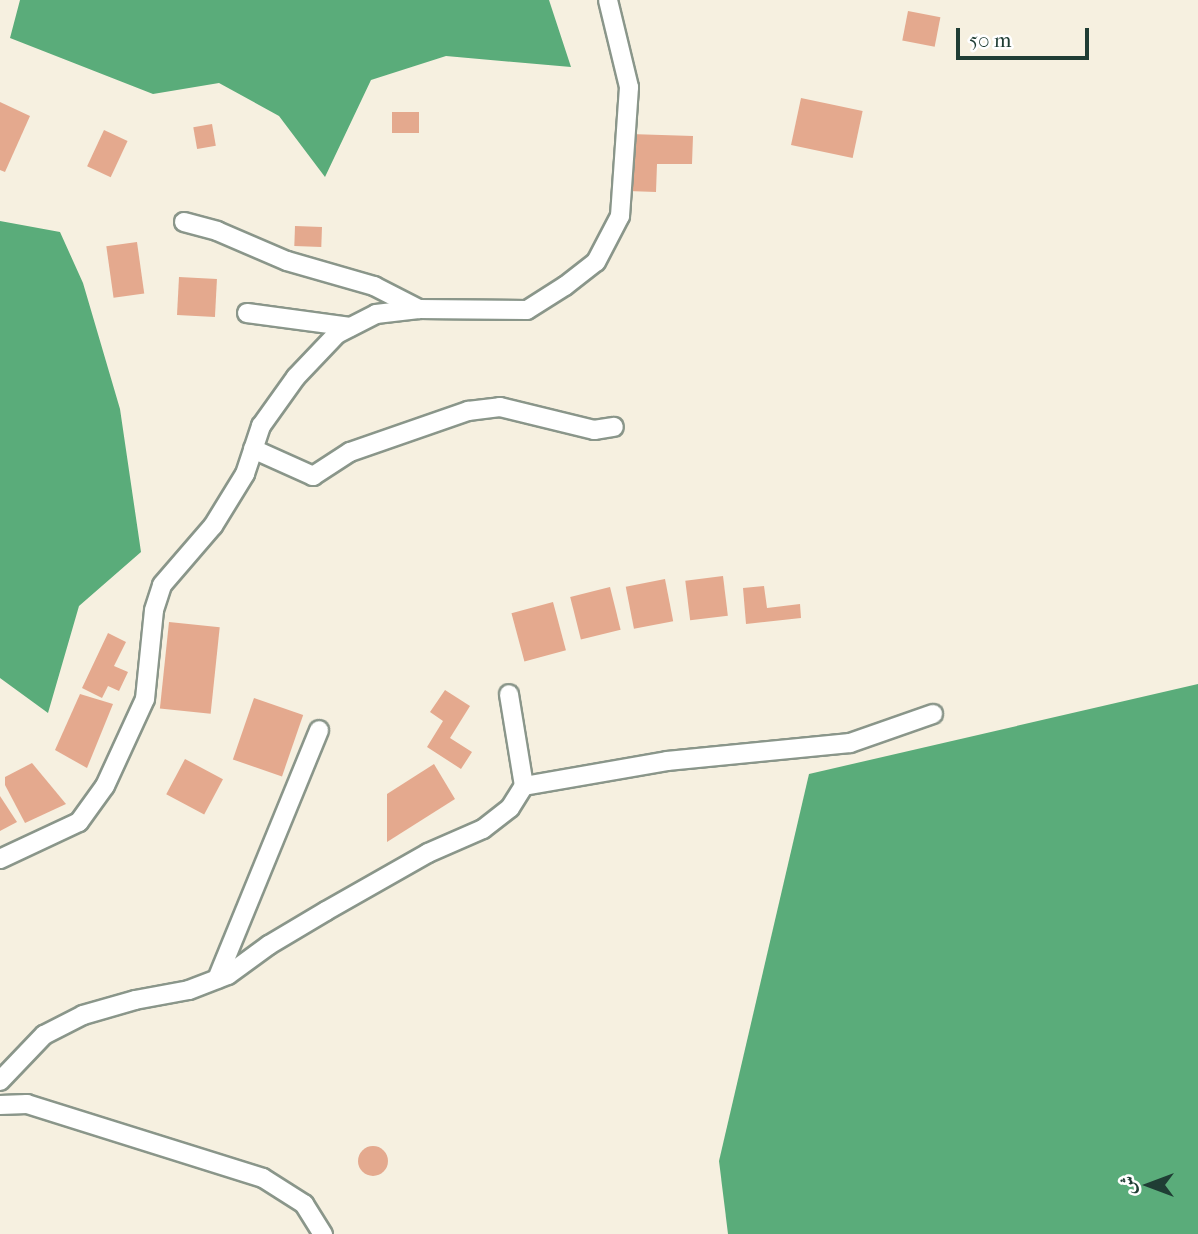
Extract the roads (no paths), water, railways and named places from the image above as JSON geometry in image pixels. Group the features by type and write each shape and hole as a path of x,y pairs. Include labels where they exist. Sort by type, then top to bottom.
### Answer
{"street":[{"path":"0,859 79,822 105,786 145,699 154,610 162,585 213,526 245,474 261,426 296,377 337,334 376,314 419,309 527,310 596,262 620,216 629,87 608,0"},
{"path":"184,222 217,231 287,261 374,286 419,309"},
{"path":"247,313 349,327"},
{"path":"253,449 313,476 349,452 468,411 500,407 594,430 614,427"},
{"path":"0,1082 44,1035 83,1015 135,999 189,990 228,975 269,945 326,911 428,853 482,829 510,808 524,786 509,694"},
{"path":"524,786 667,761 850,743 933,714"},
{"path":"217,979 319,730"},
{"path":"0,1105 27,1104 263,1178 304,1204 323,1234"}]}
